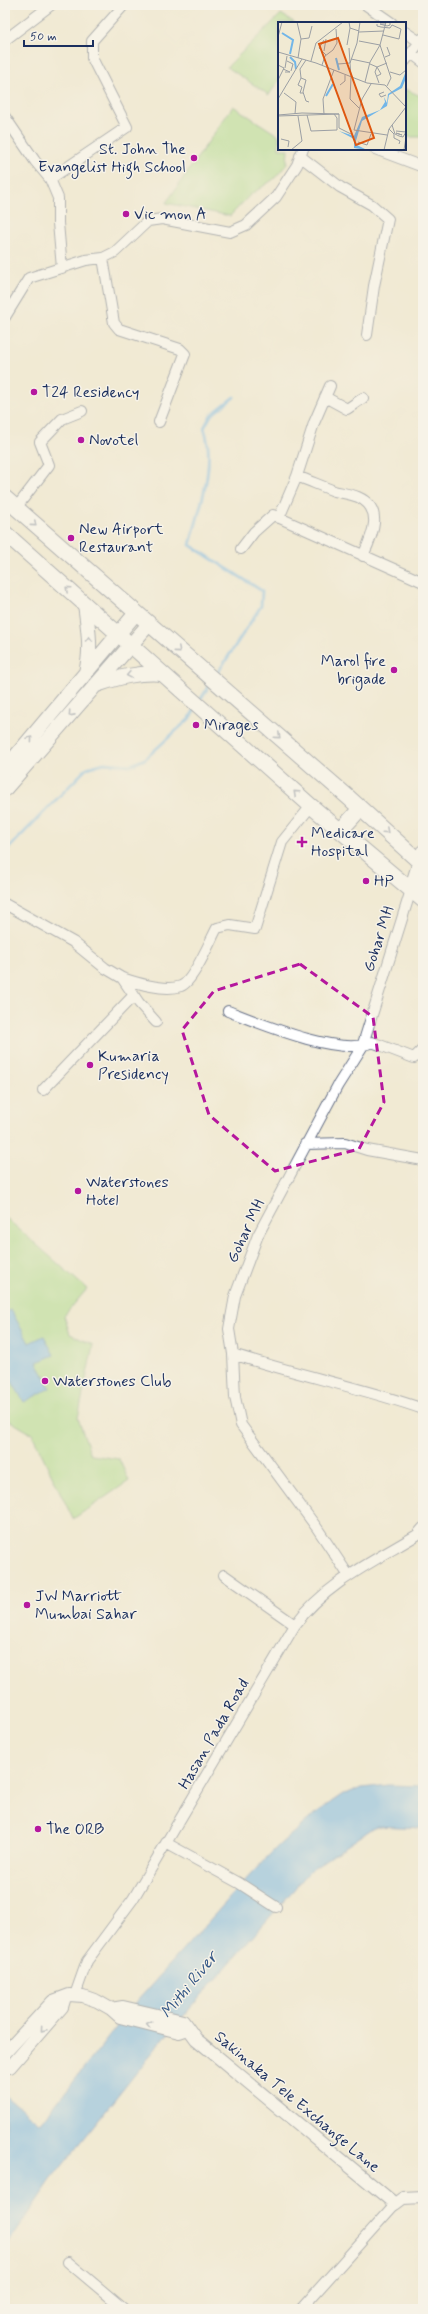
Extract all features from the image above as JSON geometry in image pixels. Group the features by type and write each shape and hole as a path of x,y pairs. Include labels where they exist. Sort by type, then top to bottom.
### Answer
{"main road":[{"path":"10,503 360,808 422,859 411,890"},
{"path":"5,533 311,806 423,900"},
{"path":"85,604 89,628 88,664 85,673"},
{"path":"5,769 136,613"},
{"path":"5,789 149,624"},
{"path":"97,685 122,676 145,672 163,674"},
{"path":"341,830 360,808"}],"street":[{"path":"5,40 51,5"},
{"path":"50,179 127,127 92,58 92,41 124,5"},
{"path":"366,5 391,22"},
{"path":"406,32 421,40 408,57 423,62"},
{"path":"5,117 35,161 50,179 58,198 58,222 62,268"},
{"path":"378,150 423,167"},
{"path":"5,317 29,278 103,258 115,252 148,221 162,219 230,232 246,225 276,197 297,165 301,153 340,187 372,205 388,219 374,286 367,335"},
{"path":"103,258 114,323 119,329 180,349 185,354 159,422"},
{"path":"279,518 297,476 314,423 330,386"},
{"path":"325,397 347,409 363,398"},
{"path":"10,503 44,474 49,465 40,442 62,419 82,411"},
{"path":"297,476 359,498 368,505 375,515 375,525 371,539 363,556"},
{"path":"241,548 254,532 272,515 423,582"},
{"path":"6,904 73,942 105,968 122,978 156,987 181,986 190,979 217,928 230,925 255,929 282,842 311,806"},
{"name":"Gohar MH","path":"349,1576 317,1528 241,1425 234,1397 233,1354 229,1329 235,1296 244,1268 258,1235 305,1144 338,1085 362,1047 411,890"},
{"path":"122,978 156,1022"},
{"path":"43,1090 134,995"},
{"path":"228,1011 292,1034 326,1043 362,1047 372,1042 414,1058 423,1049"},
{"path":"305,1144 345,1143 367,1150 423,1160"},
{"path":"233,1354 316,1380 381,1394 423,1410"},
{"name":"Hasan Pada Road","path":"70,1996 87,1961 133,1899 295,1625 305,1611 333,1586 417,1535 423,1528"},
{"path":"224,1575 295,1625"},
{"path":"166,1843 239,1883 276,1907"},
{"path":"5,2053 53,2001 70,1996"},
{"path":"5,2067 10,2067 70,1996"},
{"name":"Sakinaka Tele Exchange Lane","path":"70,1996 97,2001 118,2011 183,2027 395,2204"},
{"path":"301,2309 395,2204 403,2198 423,2198"},
{"path":"68,2262 124,2309"}],"highlighted area":[{"path":"300,964 373,1017 384,1102 359,1149 275,1171 209,1115 182,1030 214,991"}],"green space":[{"path":"281,14 293,22 278,22 278,82 269,95 227,67"},
{"path":"406,89 423,97 423,137 406,137"},
{"path":"233,106 278,135 278,150 288,150 287,164 274,179 250,195 230,216 166,203"},
{"name":"Waterstones Club","path":"5,1217 87,1289 64,1316 70,1334 93,1345 78,1418 91,1455 119,1459 129,1481 73,1519 32,1434 5,1418"}],"water":[{"name":"Waterstones Club","path":"11,1310 29,1343 44,1336 54,1355 37,1362 50,1388 24,1402 5,1370 5,1313"},
{"name":"Mithi River","path":"388,1785 423,1786 423,1828 376,1826 310,1871 160,2043 51,2180 9,2242 5,2259 5,2168 7,2165 5,2161 5,2095 40,2124 137,2001 279,1845 316,1813 344,1794 362,1788"}],"waterway":[{"path":"215,677 261,606 262,591 190,545 202,502 208,471 208,442 204,428 211,415 234,397"},
{"path":"200,700 211,683"},
{"path":"5,852 87,768 104,763 131,765 145,759 189,719 195,709"}],"place":[{"name":"St. John The Evangelist High School","path":"194,158"},
{"name":"Vic mon A","path":"126,214"},
{"name":"T24 Residency","path":"34,392"},
{"name":"Novotel","path":"81,440"},
{"name":"New Airport Restaurant","path":"71,538"},
{"name":"Marol fire brigade","path":"394,670"},
{"name":"Mirages","path":"196,725"},
{"name":"Medicare Hospital","path":"302,842"},
{"name":"HP","path":"366,881"},
{"name":"Kumaria Presidency","path":"90,1065"},
{"name":"Waterstones Hotel","path":"78,1191"},
{"name":"Waterstones Club","path":"45,1381"},
{"name":"JW Marriott Mumbai Sahar","path":"27,1605"},
{"name":"The ORB","path":"38,1829"}]}
